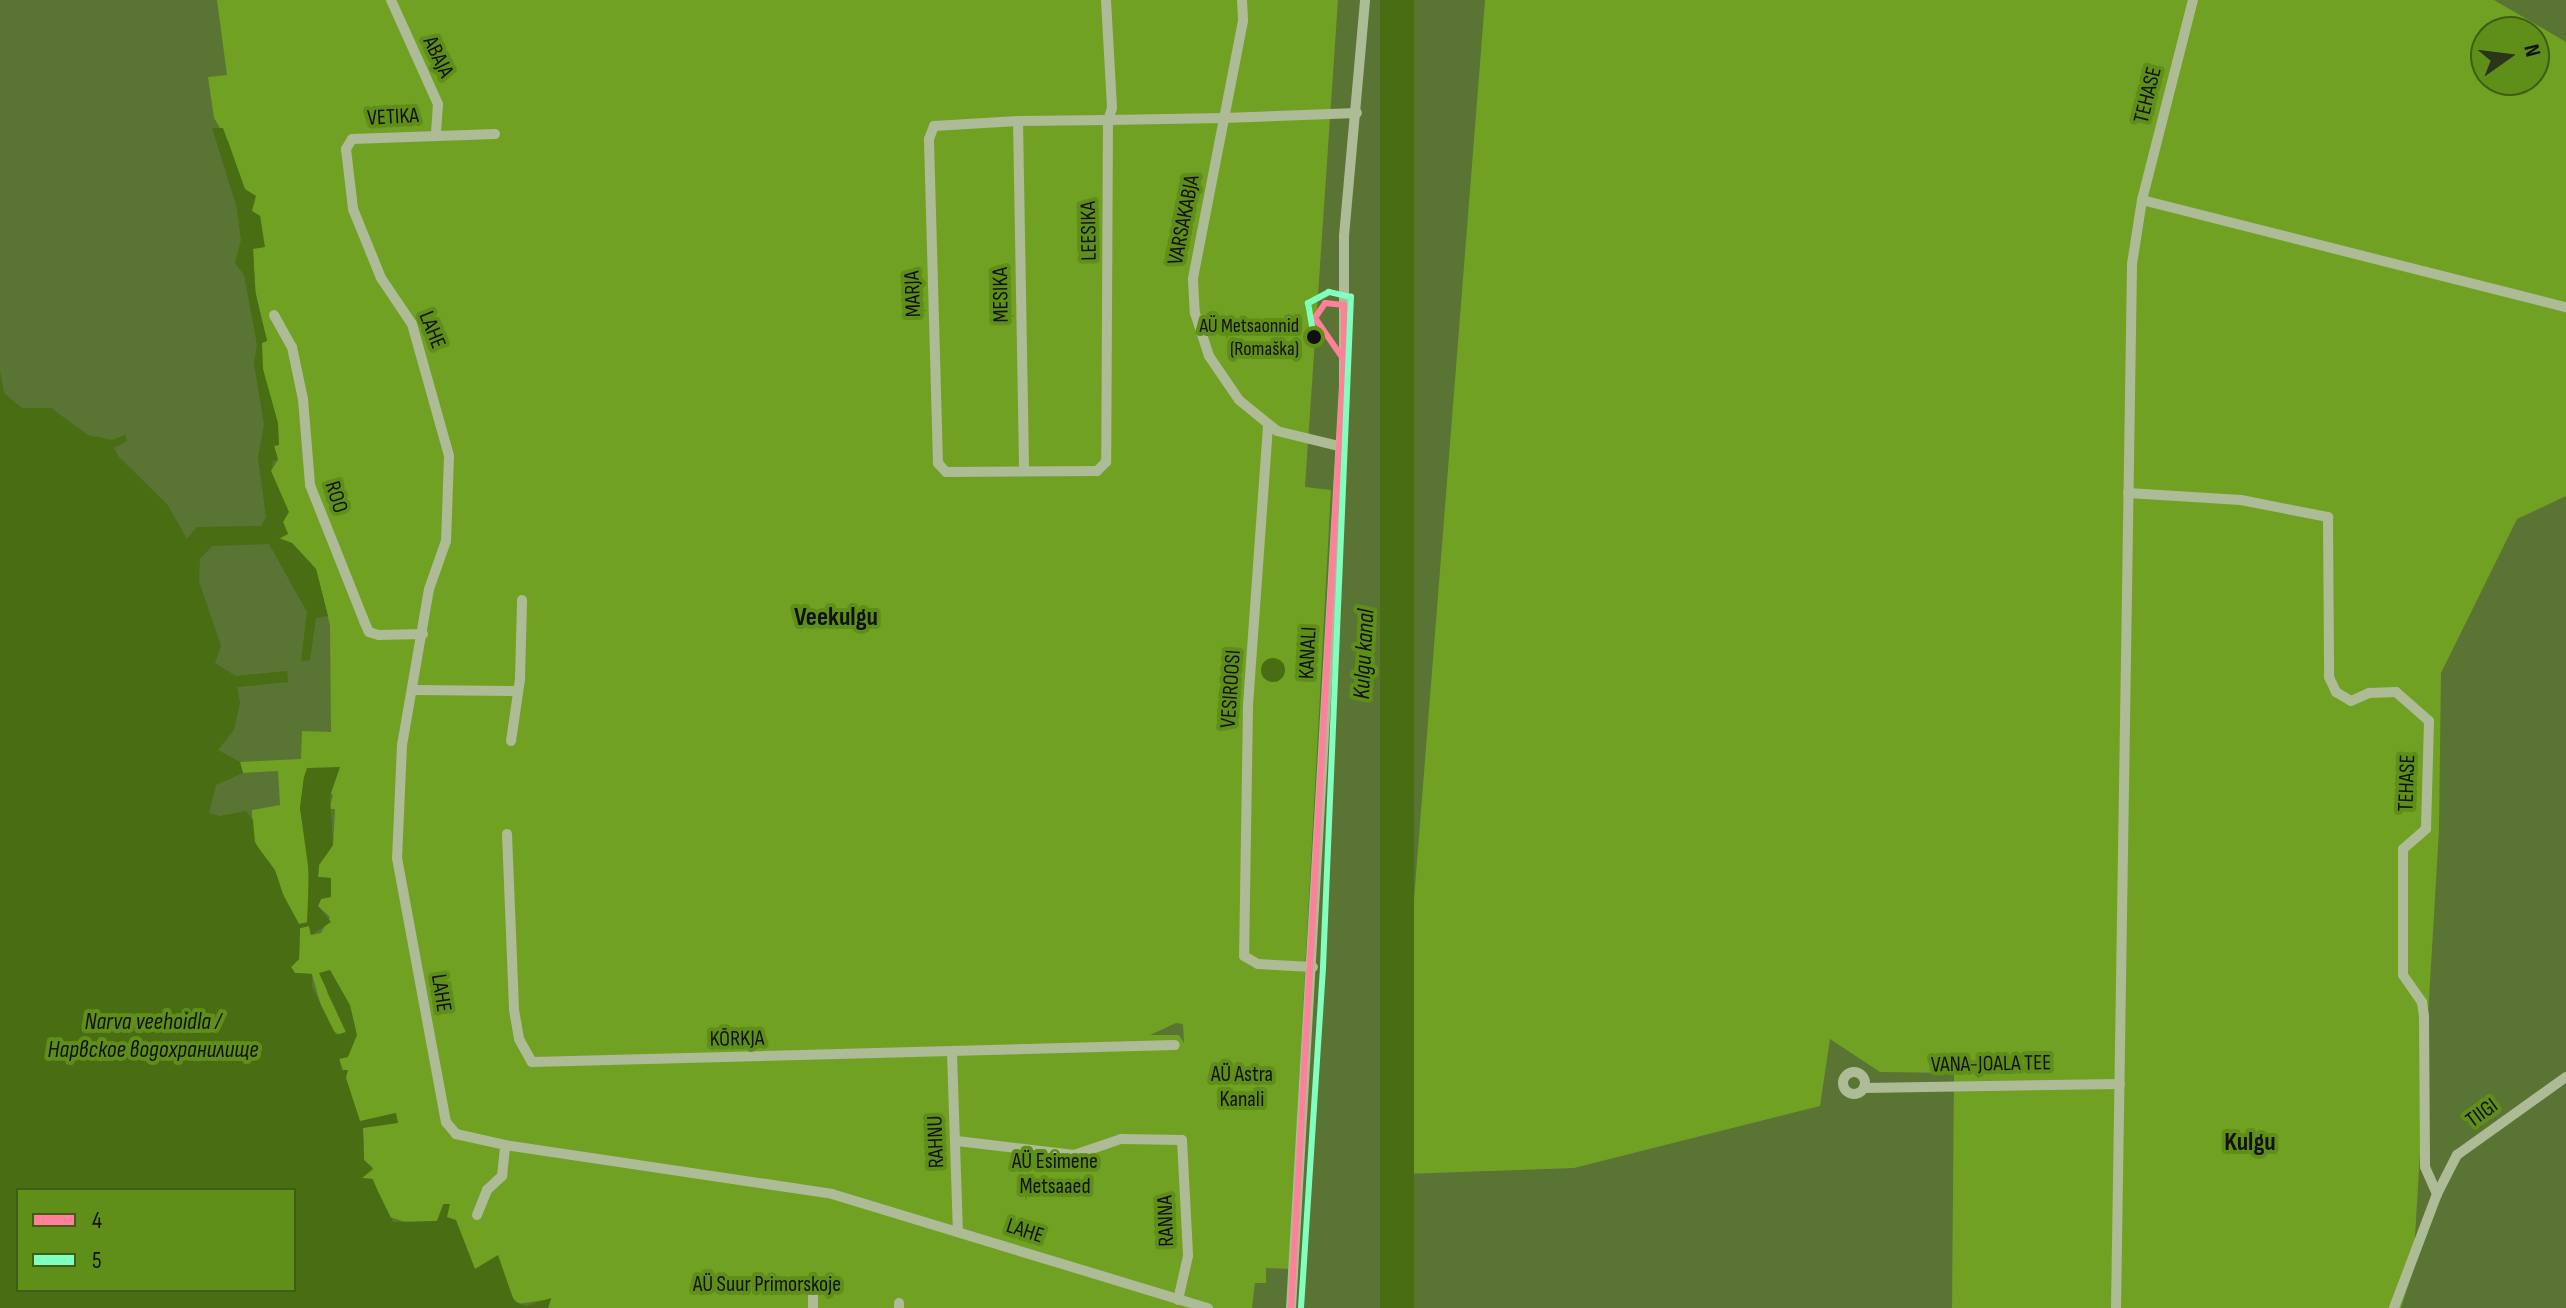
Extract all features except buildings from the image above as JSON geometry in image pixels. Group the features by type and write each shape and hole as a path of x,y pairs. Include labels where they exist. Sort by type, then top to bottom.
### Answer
{"street":[{"name":"ABAJA","path":"391,0 438,104 436,135"},
{"name":"LEESIKA","path":"1024,469 1039,473 1097,471 1106,462 1108,120 1112,108 1106,0"},
{"name":"VARSAKABJA","path":"1242,0 1224,118 1193,279 1195,313 1224,386 1268,426"},
{"name":"KANALI","path":"1291,1308 1313,967 1339,446 1344,236 1365,0"},
{"name":"TEHASE","path":"2116,1308 2132,264 2142,200 2193,0"},
{"path":"1018,121 1357,113"},
{"name":"MARJA","path":"1018,121 934,126 929,139 938,463 946,472 1024,469"},
{"name":"MESIKA","path":"1018,121 1024,469"},
{"name":"VETIKA","path":"352,139 495,134"},
{"name":"LAHE","path":"352,139 346,171 353,209 381,278 412,324 449,456 446,541 429,589 416,690 402,745 397,858 439,1098 446,1122 456,1134 505,1145 832,1194 1208,1308"},
{"path":"2142,200 2566,307"},
{"name":"ROO","path":"274,315 292,347 303,399 310,485 369,632 379,635 423,634"},
{"path":"1268,426 1300,439 1339,446"},
{"name":"VESIROOSI","path":"1268,426 1248,706 1244,956 1258,964 1313,967"},
{"name":"TEHASE","path":"2128,493 2241,500 2328,517 2329,677 2336,692 2351,701 2369,693 2396,692 2429,721 2426,829 2403,849 2403,975 2422,1002 2425,1167 2437,1194"},
{"path":"511,741 518,691 522,600"},
{"path":"416,690 518,691"},
{"name":"KÕRKJA","path":"507,834 514,1010 519,1039 532,1062 1175,1045"},
{"name":"RAHNU","path":"952,1053 958,1230"},
{"name":"TIIGI","path":"2437,1194 2457,1155 2566,1077"},
{"name":"VANA-JOALA TEE","path":"1864,1088 2120,1084"},
{"name":"RANNA","path":"957,1141 1074,1155 1121,1139 1182,1140 1188,1256 1178,1300"},
{"path":"477,1215 487,1190 502,1176 505,1145"},
{"path":"2394,1308 2437,1194"},
{"path":"813,1289 813,1308"}],"green space":[{"path":"217,0 1338,0 1305,487 1331,490 1289,1269 1266,1268 1266,1283 1255,1283 1252,1308 548,1308 551,1299 518,1304 486,1264 475,1269 446,1218 449,1204 443,1204 437,1221 408,1223 387,1216 373,1179 362,1178 373,1168 364,1160 363,1128 395,1113 360,1122 339,1058 355,1038 341,992 330,970 327,992 346,1032 341,1036 332,1030 312,974 295,973 291,967 299,959 300,928 309,926 311,935 321,933 330,917 318,906 330,878 318,877 319,865 333,845 335,809 329,809 333,795 304,777 300,808 308,853 309,915 307,922 299,924 253,838 252,810 280,805 278,771 243,773 240,762 301,759 302,731 331,732 330,625 316,569 292,543 279,539 288,534 283,522 288,512 271,471 278,460 274,445 278,445 262,369 262,342 267,340 256,299 253,248 264,247 260,216 252,211 228,141 214,118 208,77 227,75","holes":["1176,1023 1183,1024 1184,1043 1179,1035 1150,1035"]},
{"path":"1485,0 2494,0 2521,16 2470,16 2470,96 2550,96 2550,33 2566,42 2566,496 2517,519 2441,673 2439,830 2413,1271 2401,1308 1952,1308 1954,1073 1880,1072 1830,1039 1820,1106 1574,1168 1403,1174 1397,1115"}],"water":[{"path":"1380,0 1414,0 1414,1308 1380,1308"},
{"name":"Narva veehoidla / Нарвское водохранилище","path":"212,128 223,128 245,189 256,196 252,211 260,216 265,247 253,249 255,290 267,341 262,343 263,369 278,423 279,445 274,446 278,460 273,461 271,471 289,512 283,522 288,534 279,538 292,543 316,569 328,616 316,618 310,660 301,661 307,612 269,544 212,546 200,559 199,581 221,646 215,663 236,676 287,671 288,682 237,687 240,703 234,730 218,750 240,762 243,773 216,785 209,813 220,816 246,811 253,820 255,843 275,870 284,897 299,924 307,923 309,873 300,808 304,777 307,768 340,767 330,796 333,845 319,865 318,877 331,878 331,897 321,899 318,906 331,922 311,935 309,926 300,928 299,959 291,967 295,973 312,974 312,987 336,1035 346,1032 319,973 330,970 350,1005 357,1035 348,1057 339,1059 342,1070 348,1070 346,1078 360,1121 396,1113 398,1123 363,1128 364,1160 373,1169 362,1178 372,1179 393,1222 437,1221 444,1204 450,1204 447,1217 456,1220 475,1269 498,1255 514,1301 526,1306 551,1298 548,1308 0,1308 0,371 4,393 22,408 51,408 88,435 112,440 125,435 127,441 114,448 119,457 167,504 187,539 197,527 261,526 266,517 258,457 264,425 254,363 257,345 244,275 235,263 241,240 237,208"},
{"path":"1273,658 1282,661 1285,670 1282,679 1273,682 1264,679 1261,670 1264,661"}],"transit line":[{"name":"5","path":"1301,1308 1323,967 1351,297 1329,292 1308,303 1314,337"},
{"name":"4","path":"1325,303 1344,305 1344,360 1315,318 1325,303"},
{"name":"4","path":"1291,1308 1344,360"}],"place":[{"name":"AÜ Metsaonnid (Romaška)","path":"1314,337"}],"district":[{"name":"Veekulgu","path":"836,618"},
{"name":"Kulgu","path":"2250,1143"}],"water label":[{"name":"Kulgu kanal","path":"1364,654"}],"park label":[{"name":"AÜ Astra Kanali","path":"1242,1086"},
{"name":"AÜ Esimene Metsaaed","path":"1055,1174"},
{"name":"AÜ Suur Primorskoje","path":"767,1285"}]}
